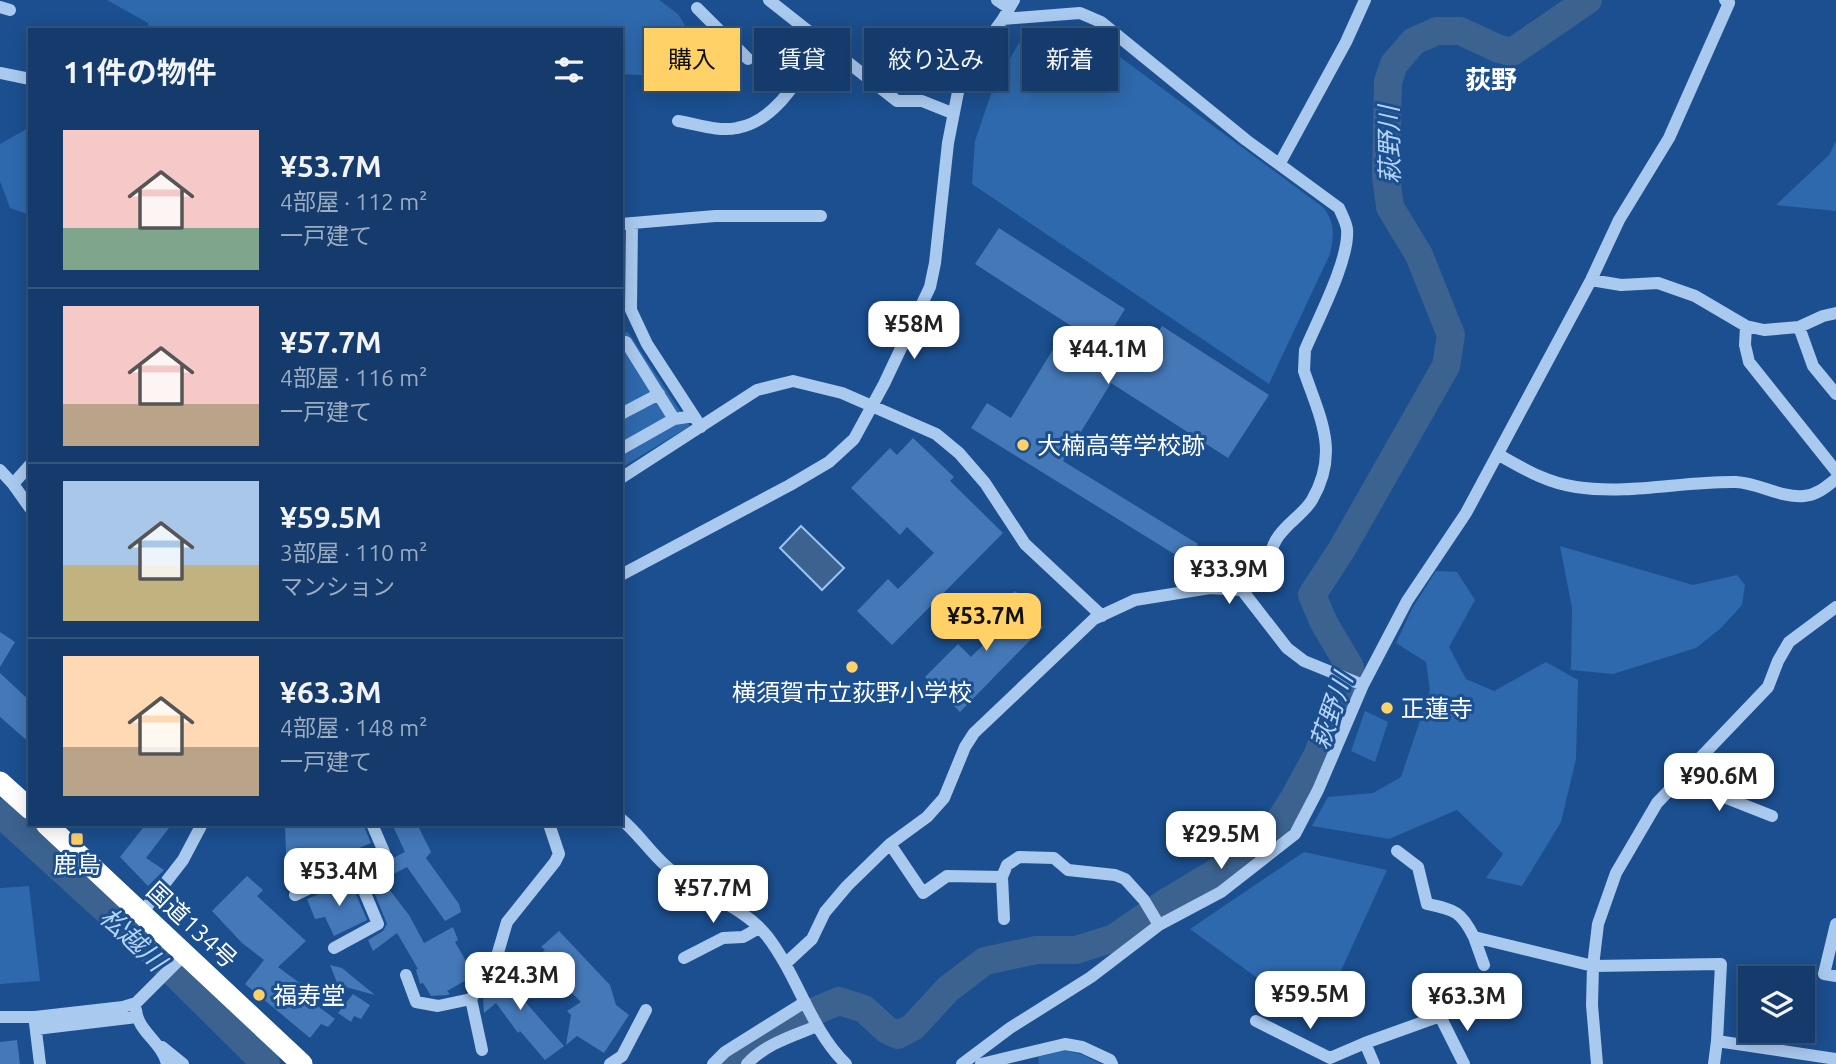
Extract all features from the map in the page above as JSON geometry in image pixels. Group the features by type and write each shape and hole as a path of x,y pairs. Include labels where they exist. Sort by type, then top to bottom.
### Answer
{"highway":[{"path":"0,782 28,807"},
{"name":"国道134号","path":"48,826 141,914 182,958 302,1064"}],"street":[{"path":"769,0 805,28"},
{"path":"785,964 812,939 825,912 890,844 927,817 944,798 965,747 974,733 1094,619 1135,600 1210,588 1242,590 1253,587 1264,576 1275,541 1312,501 1324,469 1327,438 1304,371 1304,361 1305,350 1340,265 1347,231 1339,208 1246,140 1101,22 1080,13 1009,9 998,0"},
{"path":"1280,163 1346,42 1365,0"},
{"path":"971,1064 1010,1028 1091,977 1157,921 1221,892 1295,834 1318,790 1363,685 1408,601 1466,513 1499,455 1591,280 1619,220 1669,138 1728,1"},
{"path":"698,7 748,59"},
{"path":"623,574 829,462 854,439 922,308 930,287 952,113 964,76 1009,9"},
{"path":"850,64 897,101 922,101 952,113"},
{"path":"0,73 28,79"},
{"path":"678,121 728,129 739,128 777,107 788,91"},
{"path":"697,421 642,333 631,310 626,223 715,216 821,216"},
{"path":"1591,280 1621,285 1658,283 1695,296 1746,326 1764,330 1799,327 1836,313"},
{"path":"1746,326 1745,345 1749,362 1836,471"},
{"path":"1799,327 1813,366 1836,394"},
{"path":"642,333 624,344 674,419"},
{"path":"623,476 697,421 757,390 793,381 842,393 898,415 936,434 960,453 985,483 1025,544 1102,616"},
{"path":"623,413 659,394"},
{"path":"623,448 674,419 697,421"},
{"path":"1499,455 1543,480 1578,488 1616,489 1736,482 1788,495 1805,496 1822,490 1836,479"},
{"path":"13,485 28,467"},
{"path":"0,470 28,505"},
{"path":"1242,590 1287,648 1304,661 1363,685"},
{"path":"1597,1064 1592,1005 1593,966 1598,923 1616,873 1657,803 1768,687 1789,642 1836,607"},
{"path":"1678,779 1772,816"},
{"path":"623,822 666,866 694,886 730,906 759,928 785,964 830,1048 846,1064"},
{"path":"141,914 183,860 201,826"},
{"path":"295,895 384,852 373,826"},
{"path":"482,1050 471,999 497,956 507,922 559,854 550,826"},
{"path":"890,844 923,893 947,876 1002,877"},
{"path":"1397,851 1418,867 1427,904 1455,910 1465,919 1484,965"},
{"path":"1004,919 1002,877 1007,866 1019,857 1054,858 1068,870 1115,875 1125,879 1144,900 1157,921"},
{"path":"334,948 378,923 354,867"},
{"path":"1836,924 1824,974 1836,976"},
{"path":"684,958 723,938 743,937 759,928"},
{"path":"1474,937 1593,966 1721,964 1714,1064"},
{"path":"35,1023 136,1003 182,958"},
{"path":"405,975 416,1002 438,1006 471,999"},
{"path":"713,1064 725,1052 806,1002"},
{"path":"136,1003 141,1026 183,1064"},
{"path":"610,1064 622,1056 646,1010"},
{"path":"0,1017 35,1023 137,1017"},
{"path":"1256,1021 1329,1058 1440,1017 1464,1064"},
{"path":"35,1023 40,1064"},
{"path":"747,1064 777,1042 817,1026"},
{"path":"1717,1041 1836,1059"},
{"path":"157,1042 165,1054 167,1064"},
{"path":"1365,1043 1374,1064"},
{"path":"971,1064 1065,1044 1082,1047 1110,1060 1112,1064"}],"shaded area":[{"path":"107,0 659,0 678,14 686,28 644,28 644,75 623,74 623,28 149,28 148,23"},
{"path":"1022,42 1022,91 1118,91 1118,56 1324,208 1333,230 1330,254 1269,384 972,184 975,141 992,91 1008,91 1008,61"},
{"path":"28,128 28,214 10,208 0,181 0,144"},
{"path":"1836,141 1836,211 1776,205 1829,155"},
{"path":"628,332 690,426 623,467 623,333"},
{"path":"801,526 844,568 822,590 780,548"},
{"path":"1560,546 1693,585 1737,575 1745,585 1742,605 1721,628 1696,648 1613,674 1571,670 1572,608"},
{"path":"1436,571 1457,572 1475,600 1449,647 1466,679 1494,691 1546,662 1578,680 1576,759 1561,822 1522,886 1486,878 1503,854 1457,810 1389,839 1312,826 1328,797 1373,793 1401,777 1430,691 1426,662 1396,643 1413,607"},
{"path":"1365,711 1388,722 1375,762 1351,751"},
{"path":"1304,852 1387,870 1339,975 1275,991 1190,929"},
{"path":"29,886 40,981 0,984 0,888"},
{"path":"1064,1050 1101,1064 1039,1064 1038,1057"}],"building":[{"path":"999,228 1125,309 1109,335 1142,357 1162,326 1269,395 1228,458 1111,383 1063,461 1198,544 1187,562 971,428 987,403 1011,418 1055,346 1063,351 1076,329 975,264"},
{"path":"913,438 954,477 950,481 1003,533 892,645 857,611 888,579 898,589 934,553 907,527 900,535 851,488 890,448 897,455"},
{"path":"1015,591 1030,605 1025,610 1043,627 960,712 925,677 958,644 971,657 991,637 980,625"},
{"path":"0,632 15,642 0,667"},
{"path":"0,673 28,699 28,741 0,717"},
{"path":"144,826 170,826 146,858 164,870 148,886 120,857"},
{"path":"285,826 364,826 371,843 352,851 354,857 329,869 321,850 302,857 303,872 299,882 287,882"},
{"path":"393,826 418,826 431,852 426,858 459,904 461,912 445,921 407,867 382,880 409,915 424,943 453,927 458,940 455,942 466,961 470,978 447,991 450,994 447,995 431,996 423,983 420,984 416,970 418,969 397,933 373,951 368,940 383,931 387,924 366,872 405,852"},
{"path":"247,876 263,890 257,896 306,941 278,967 302,983 315,995 311,1001 335,1019 328,1027 321,1024 310,1038 245,984 264,960 242,943 212,911"},
{"path":"349,878 367,920 334,936 325,917 315,919 307,899 336,887 335,885"},
{"path":"559,931 610,985 616,1005 629,1015 604,1053 577,1036 566,1045 571,1015 567,1011 581,1002 536,958 545,950 541,947"},
{"path":"508,960 523,977 514,989 564,1046 545,1060 520,1031 518,1033 496,1003 484,1013 483,996 497,981 501,967"},
{"path":"330,965 342,968 375,995 338,985"},
{"path":"353,994 370,1005 361,1019 354,1016 351,1022 338,1013"},
{"path":"17,1040 20,1064 0,1064 0,1042"}],"waterway":[{"name":"萩野川","path":"730,1064 796,1019 839,1001 864,1009 887,1030 898,1035 913,1027 948,989 985,961 1036,950 1076,950 1114,938 1165,903 1255,849 1274,829 1317,756 1350,667 1324,623 1312,595 1342,549 1446,366 1451,335 1419,255 1390,207 1386,176 1388,82 1394,64 1414,41 1437,31 1460,31 1512,52 1588,0"},
{"name":"松越川","path":"0,813 159,958 266,1064"}],"place":[{"name":"大楠高等学校跡","path":"1023,445"},
{"name":"横須賀市立荻野小学校","path":"852,667"},
{"name":"正蓮寺","path":"1387,708"},
{"name":"鹿島","path":"77,839"},
{"name":"福寿堂","path":"259,995"}],"district":[{"name":"荻野","path":"1491,79"}]}
